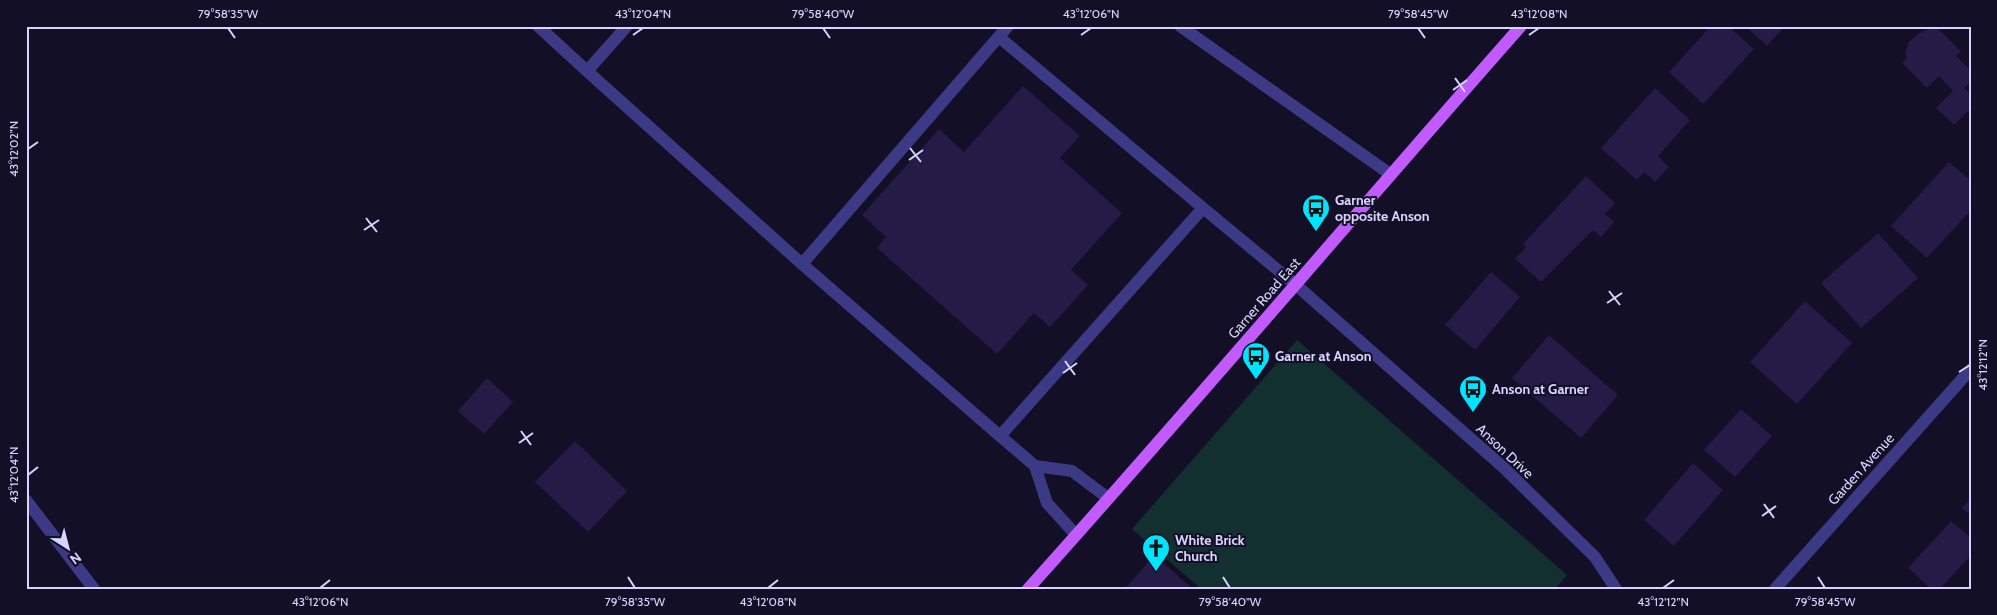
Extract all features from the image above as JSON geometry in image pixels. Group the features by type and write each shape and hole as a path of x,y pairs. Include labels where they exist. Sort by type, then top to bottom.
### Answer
{"main road":[{"name":"Garner Road East","path":"1028,589 1521,26"}],"street":[{"path":"538,26 802,264 1035,466 1047,503 1076,535"},
{"path":"587,71 627,26"},
{"path":"802,264 1008,26"},
{"path":"1180,26 1390,174"},
{"name":"Anson Drive","path":"1000,37 1296,285 1503,467 1595,557 1616,589"},
{"path":"1000,436 1203,208"},
{"name":"Garden Avenue","path":"1775,589 1971,368"},
{"path":"1035,466 1072,470 1108,498"},
{"path":"26,500 94,589"}],"green space":[{"path":"1297,340 1567,575 1555,589 1201,589 1132,529"}],"building":[{"path":"1711,26 1728,26 1754,49 1703,104 1669,72"},
{"path":"1745,26 1785,26 1767,46"},
{"path":"1935,26 1961,51 1956,56 1971,71 1971,81 1964,88 1971,95 1971,108 1954,125 1936,108 1953,91 1939,76 1927,88 1902,63 1907,57 1905,53 1909,42 1918,34"},
{"path":"1023,86 1080,136 1060,158 1122,213 1071,270 1088,285 1050,327 1034,313 997,354 877,248 886,237 862,215 939,129 964,152"},
{"path":"1655,88 1690,120 1658,156 1669,167 1655,182 1644,172 1637,180 1601,148"},
{"path":"1949,162 1971,181 1971,210 1927,258 1891,226"},
{"path":"1586,176 1615,203 1605,214 1614,222 1601,237 1593,230 1541,282 1515,259 1526,247 1523,244"},
{"path":"1878,233 1918,278 1861,328 1821,283"},
{"path":"1491,272 1520,297 1475,350 1445,325"},
{"path":"1805,301 1852,343 1797,404 1750,362"},
{"path":"1549,335 1618,395 1581,438 1512,378"},
{"path":"487,378 513,402 484,434 458,411"},
{"path":"1741,409 1772,436 1735,477 1704,450"},
{"path":"575,441 627,491 588,532 535,482"},
{"path":"1693,463 1723,490 1674,546 1644,520"},
{"path":"1971,497 1971,515 1962,508"},
{"path":"1951,521 1971,538 1971,555 1940,589 1931,589 1908,568"},
{"name":"White Brick Church","path":"1154,555 1193,589 1125,589"}],"place":[{"name":"Garner opposite Anson","path":"1316,232"},
{"name":"Garner at Anson","path":"1256,380"},
{"name":"Anson at Garner","path":"1473,413"},
{"name":"White Brick Church","path":"1156,572"}]}
